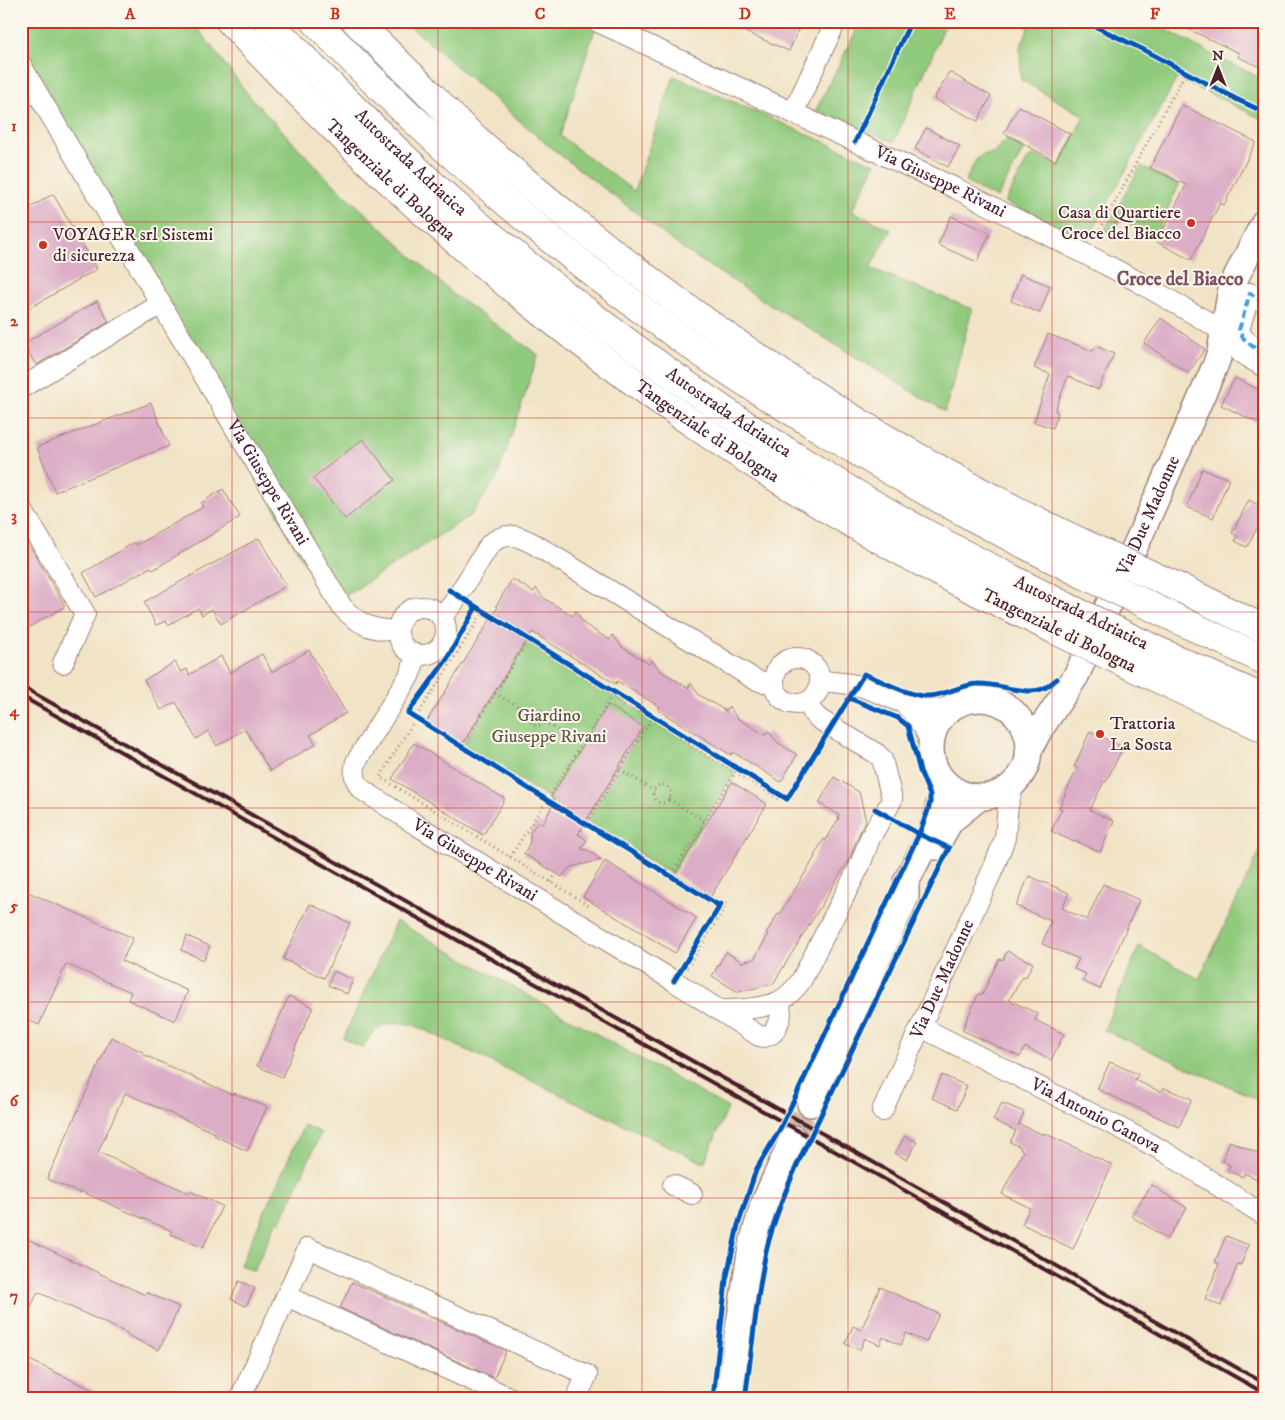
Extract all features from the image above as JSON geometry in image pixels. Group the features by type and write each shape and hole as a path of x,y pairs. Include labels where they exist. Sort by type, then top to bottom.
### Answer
{"highway":[{"name":"Tangenziale di Bologna","path":"230,21 348,142 419,208 494,273 637,383 752,462 846,519 945,575 1062,619"},
{"name":"Autostrada Adriatica","path":"268,21 329,85 459,208 575,303 654,362 727,412 822,473 898,518 1012,580 1062,619 1153,663 1264,699"},
{"name":"Autostrada Adriatica","path":"314,21 351,59 488,186 539,229 675,334 746,383 913,484 1030,548 1264,660"},
{"path":"356,21 456,121 555,206 632,267 759,358 862,424 1000,502 1264,629"},
{"name":"Tangenziale di Bologna","path":"1153,663 1264,728"}],"main road":[{"name":"Via Due Madonne","path":"1028,752 1039,731 1076,676 1155,502 1215,366 1224,333 1231,290 1264,222"},
{"path":"982,797 958,792 941,779 935,769 931,757 931,744 934,730 940,719 963,701 972,699 995,700 1019,706 1038,705 1056,699 1064,693"},
{"path":"810,1104 906,898 916,889 948,825 958,814 982,797 996,794 1014,784 1022,774 1028,752 1026,730 1017,715 1002,703"},
{"path":"906,898 906,882 928,839 937,814 941,779"},
{"path":"729,1399 751,1247 763,1204 793,1138"}],"street":[{"name":"Via Giuseppe Rivani","path":"596,21 957,189 1137,280 1224,333 1241,353 1264,367"},
{"path":"793,113 836,21"},
{"name":"Via Giuseppe Rivani","path":"21,65 342,608 361,624 373,628 398,631"},
{"path":"1264,303 1250,293 1240,330 1243,338 1264,356"},
{"path":"21,388 161,304"},
{"path":"21,508 86,614 63,663"},
{"path":"441,616 452,605 490,544 504,536 515,535 542,549 754,679 762,682 774,682"},
{"path":"422,607 428,608 441,616 445,623 445,638 442,646 430,654 416,655 404,647 399,640 398,631 401,620 406,613 422,607"},
{"name":"Via Giuseppe Rivani","path":"416,655 409,676 356,762 355,781 361,789 418,826 679,973 720,1010 759,1036 764,1037 774,1033 782,1014 778,1002"},
{"path":"793,658 809,660 820,673 821,681 817,695 808,703 797,705 783,701 775,689 774,682 779,666 793,658"},
{"path":"821,681 857,686 927,710 954,707"},
{"path":"720,1010 756,1008 778,1002 794,990 860,866 870,838 890,806 892,799 882,759 877,754 819,719 813,713 808,703"},
{"path":"902,703 918,716 931,744"},
{"name":"Via Due Madonne","path":"882,1110 1002,847 1006,831 1008,805 1014,784"},
{"name":"Via Due Madonne","path":"982,797 995,810 1000,820 1003,838 1002,847"},
{"name":"Via Antonio Canova","path":"921,1027 1158,1148 1264,1215"},
{"path":"673,1185 692,1194"},
{"path":"240,1399 308,1248 587,1375 576,1399"},
{"path":"286,1296 513,1399"}],"path":[{"path":"1178,68 1194,77"},
{"path":"1092,242 1186,72"},
{"path":"458,595 787,799"},
{"path":"590,906 380,777 482,614 652,718 779,799 777,802"},
{"path":"437,673 457,642"},
{"path":"463,745 528,642"},
{"path":"495,693 531,714"},
{"path":"510,856 613,694"},
{"path":"537,710 542,711 546,715 544,722 537,726 532,723 530,719 531,714 537,710"},
{"path":"408,713 463,745 548,799"},
{"path":"416,717 718,905 723,905"},
{"path":"579,835 652,718"},
{"path":"544,722 581,745"},
{"path":"620,769 654,790"},
{"path":"672,874 736,772"},
{"path":"661,786 666,787 670,791 669,799 664,803 659,802 654,799 654,790 661,786"},
{"path":"669,799 704,821"},
{"path":"587,823 723,905"},
{"path":"551,882 556,874"},
{"path":"679,973 723,905 729,900"}],"green space":[{"path":"21,21 192,21 250,97 327,178 454,295 538,355 497,478 471,515 328,607 113,209 21,52"},
{"path":"404,21 580,21 595,29 560,136 634,191 674,76 875,164 852,211 891,230 870,268 972,309 945,412 686,251 550,147"},
{"path":"861,21 947,21 894,142 816,110"},
{"path":"1031,21 1149,21 1264,79 1264,120 1177,78 1086,242 1005,202 1028,159 1034,155 1059,166 1084,116 1021,80 1020,49"},
{"path":"1007,139 1024,149 997,198 965,182 976,160 982,155 993,153"},
{"path":"1141,166 1179,185 1158,230 1143,232 1120,219 1114,231 1104,231"},
{"name":"Giardino Giuseppe Rivani","path":"527,641 736,771 672,874 463,745"},
{"path":"1264,842 1264,1102 1104,1030 1139,946 1199,979"},
{"path":"396,921 728,1108 704,1163 414,1025 397,1023 383,1026 372,1034 363,1048 343,1039"},
{"path":"304,1125 321,1133 281,1221 277,1220 254,1271 240,1265"}],"building":[{"path":"747,21 802,21 789,51 743,31"},
{"path":"1171,21 1247,21 1264,29 1264,69 1238,57 1239,53"},
{"path":"949,72 991,96 978,121 934,99"},
{"path":"1182,105 1256,142 1224,205 1220,203 1191,260 1157,242 1186,185 1150,168"},
{"path":"1019,106 1070,134 1055,161 1004,133"},
{"path":"926,128 960,146 948,167 915,149"},
{"name":"VOYAGER srl Sistemi di sicurezza","path":"53,194 97,269 21,313 21,213"},
{"path":"951,216 990,233 977,262 938,245"},
{"path":"1021,274 1050,286 1040,313 1011,301"},
{"path":"97,301 109,322 36,365 23,344"},
{"path":"1161,318 1205,349 1188,373 1144,343"},
{"path":"1048,334 1093,351 1096,346 1114,354 1098,390 1068,376 1055,411 1058,413 1053,428 1034,422 1050,374 1034,368"},
{"path":"1235,378 1264,392 1264,426 1221,405"},
{"path":"151,403 169,446 55,492 37,447"},
{"path":"363,439 395,480 345,519 313,478"},
{"path":"1202,469 1229,479 1213,518 1187,507"},
{"path":"223,489 240,517 153,570 151,567 96,597 83,573 135,542 137,545 203,507 201,503"},
{"path":"1249,500 1264,508 1264,515 1247,547 1235,541 1238,536 1232,533"},
{"path":"21,531 65,606 21,632"},
{"path":"259,538 286,586 221,624 212,609 202,615 198,608 168,625 166,621 156,625 144,602"},
{"path":"512,579 534,592 536,588 545,599 573,616 576,611 584,624 610,640 613,635 622,647 649,664 652,660 661,671 688,688 691,683 699,695 726,711 729,706 737,718 765,735 768,731 777,742 797,755 781,782 733,752 731,755 658,710 660,707 617,681 616,684 532,632 463,743 427,721 498,607 496,606"},
{"path":"309,650 346,713 310,735 316,744 270,771 245,729 217,746 208,731 196,739 176,702 161,710 144,680 175,662 181,672 187,669 189,675 221,656 230,673 262,654 272,672"},
{"path":"608,705 643,727 578,834 587,840 581,849 587,850 602,860 570,867 562,877 524,854 530,842 530,832 538,822 543,824 555,800 551,797"},
{"path":"1090,731 1123,747 1090,810 1114,821 1100,852 1051,831 1062,809 1059,808 1077,768 1074,767"},
{"path":"414,743 505,799 483,835 392,779"},
{"path":"834,777 859,792 866,821 849,860 773,984 738,992 712,976 726,952 742,962 754,959 769,934 766,933 839,818 839,815 819,803"},
{"path":"732,782 767,804 711,896 675,874"},
{"path":"605,861 697,918 675,953 583,897"},
{"path":"1029,876 1069,893 1062,908 1087,920 1103,884 1139,900 1100,989 1082,981 1086,974 1074,969 1079,959 1042,944 1051,921 1016,906"},
{"path":"21,889 133,938 122,961 188,991 175,1021 128,1000 131,992 66,964 39,1025 21,1017"},
{"path":"310,904 350,923 324,978 283,959"},
{"path":"187,936 210,946 204,960 181,950"},
{"path":"1007,951 1033,963 1026,977 1023,976 1009,1000 1038,1014 1035,1020 1064,1034 1051,1060 1025,1047 1020,1057 962,1030 979,993 982,995 999,959 1003,960"},
{"path":"334,971 353,980 347,994 328,985"},
{"path":"289,996 313,1007 282,1077 257,1066"},
{"path":"111,1037 143,1052 142,1054 233,1095 234,1093 267,1107 247,1151 215,1136 215,1133 125,1093 98,1152 222,1206 203,1248 171,1234 172,1231 80,1191 80,1193 47,1179"},
{"path":"1110,1062 1138,1074 1135,1080 1161,1092 1164,1088 1192,1099 1179,1127 1097,1089"},
{"path":"942,1075 967,1086 957,1109 932,1098"},
{"path":"1002,1103 1024,1112 1018,1126 1019,1124 1044,1135 1044,1133 1112,1165 1073,1249 1022,1224 1030,1208 1002,1194 1023,1151 1020,1149 1021,1147 1010,1142 1016,1131 993,1120"},
{"path":"905,1136 917,1142 907,1160 895,1153"},
{"path":"1230,1141 1264,1156 1264,1182 1244,1173 1243,1177 1228,1171 1230,1165 1222,1161"},
{"path":"1152,1185 1187,1208 1167,1239 1131,1216"},
{"path":"21,1236 145,1295 146,1292 179,1307 159,1350 38,1292 21,1327"},
{"path":"1226,1236 1249,1245 1241,1265 1238,1264 1221,1306 1205,1299 1219,1264 1215,1262"},
{"path":"239,1281 255,1288 246,1306 231,1299"},
{"path":"352,1282 506,1351 494,1378 340,1308"},
{"path":"880,1287 939,1314 926,1342 906,1333 901,1345 883,1337 880,1345 865,1338 860,1350 845,1344 853,1326 861,1330"},
{"path":"21,1356 112,1399 21,1399"}],"tunnel":[{"path":"793,1138 810,1104"}],"railway":[{"path":"21,686 841,1144 1264,1383"},
{"path":"21,696 1264,1393"}],"marked path":[{"path":"1264,303 1250,293 1239,330 1243,338 1264,356"}],"cycle path":[{"path":"855,142 911,21"},
{"path":"1084,21 1264,112"},
{"path":"449,590 787,799 864,674 902,690 925,696 938,695 964,686 977,684 1023,691 1040,690 1057,679"},
{"path":"476,607 447,659 408,713 718,905 721,904 674,981"},
{"path":"713,1399 726,1280 738,1225 756,1170 779,1131 795,1098 919,834 930,803 930,795 920,771 908,726 898,718 849,698"},
{"path":"745,1399 766,1252 782,1201 803,1152 949,848 919,834 875,809"}],"place":[{"name":"Casa di Quartiere Croce del Biacco","path":"1191,223"},
{"name":"VOYAGER srl Sistemi di sicurezza","path":"43,245"},
{"name":"Trattoria La Sosta","path":"1100,734"}],"district":[{"name":"Croce del Biacco","path":"1180,279"}]}
